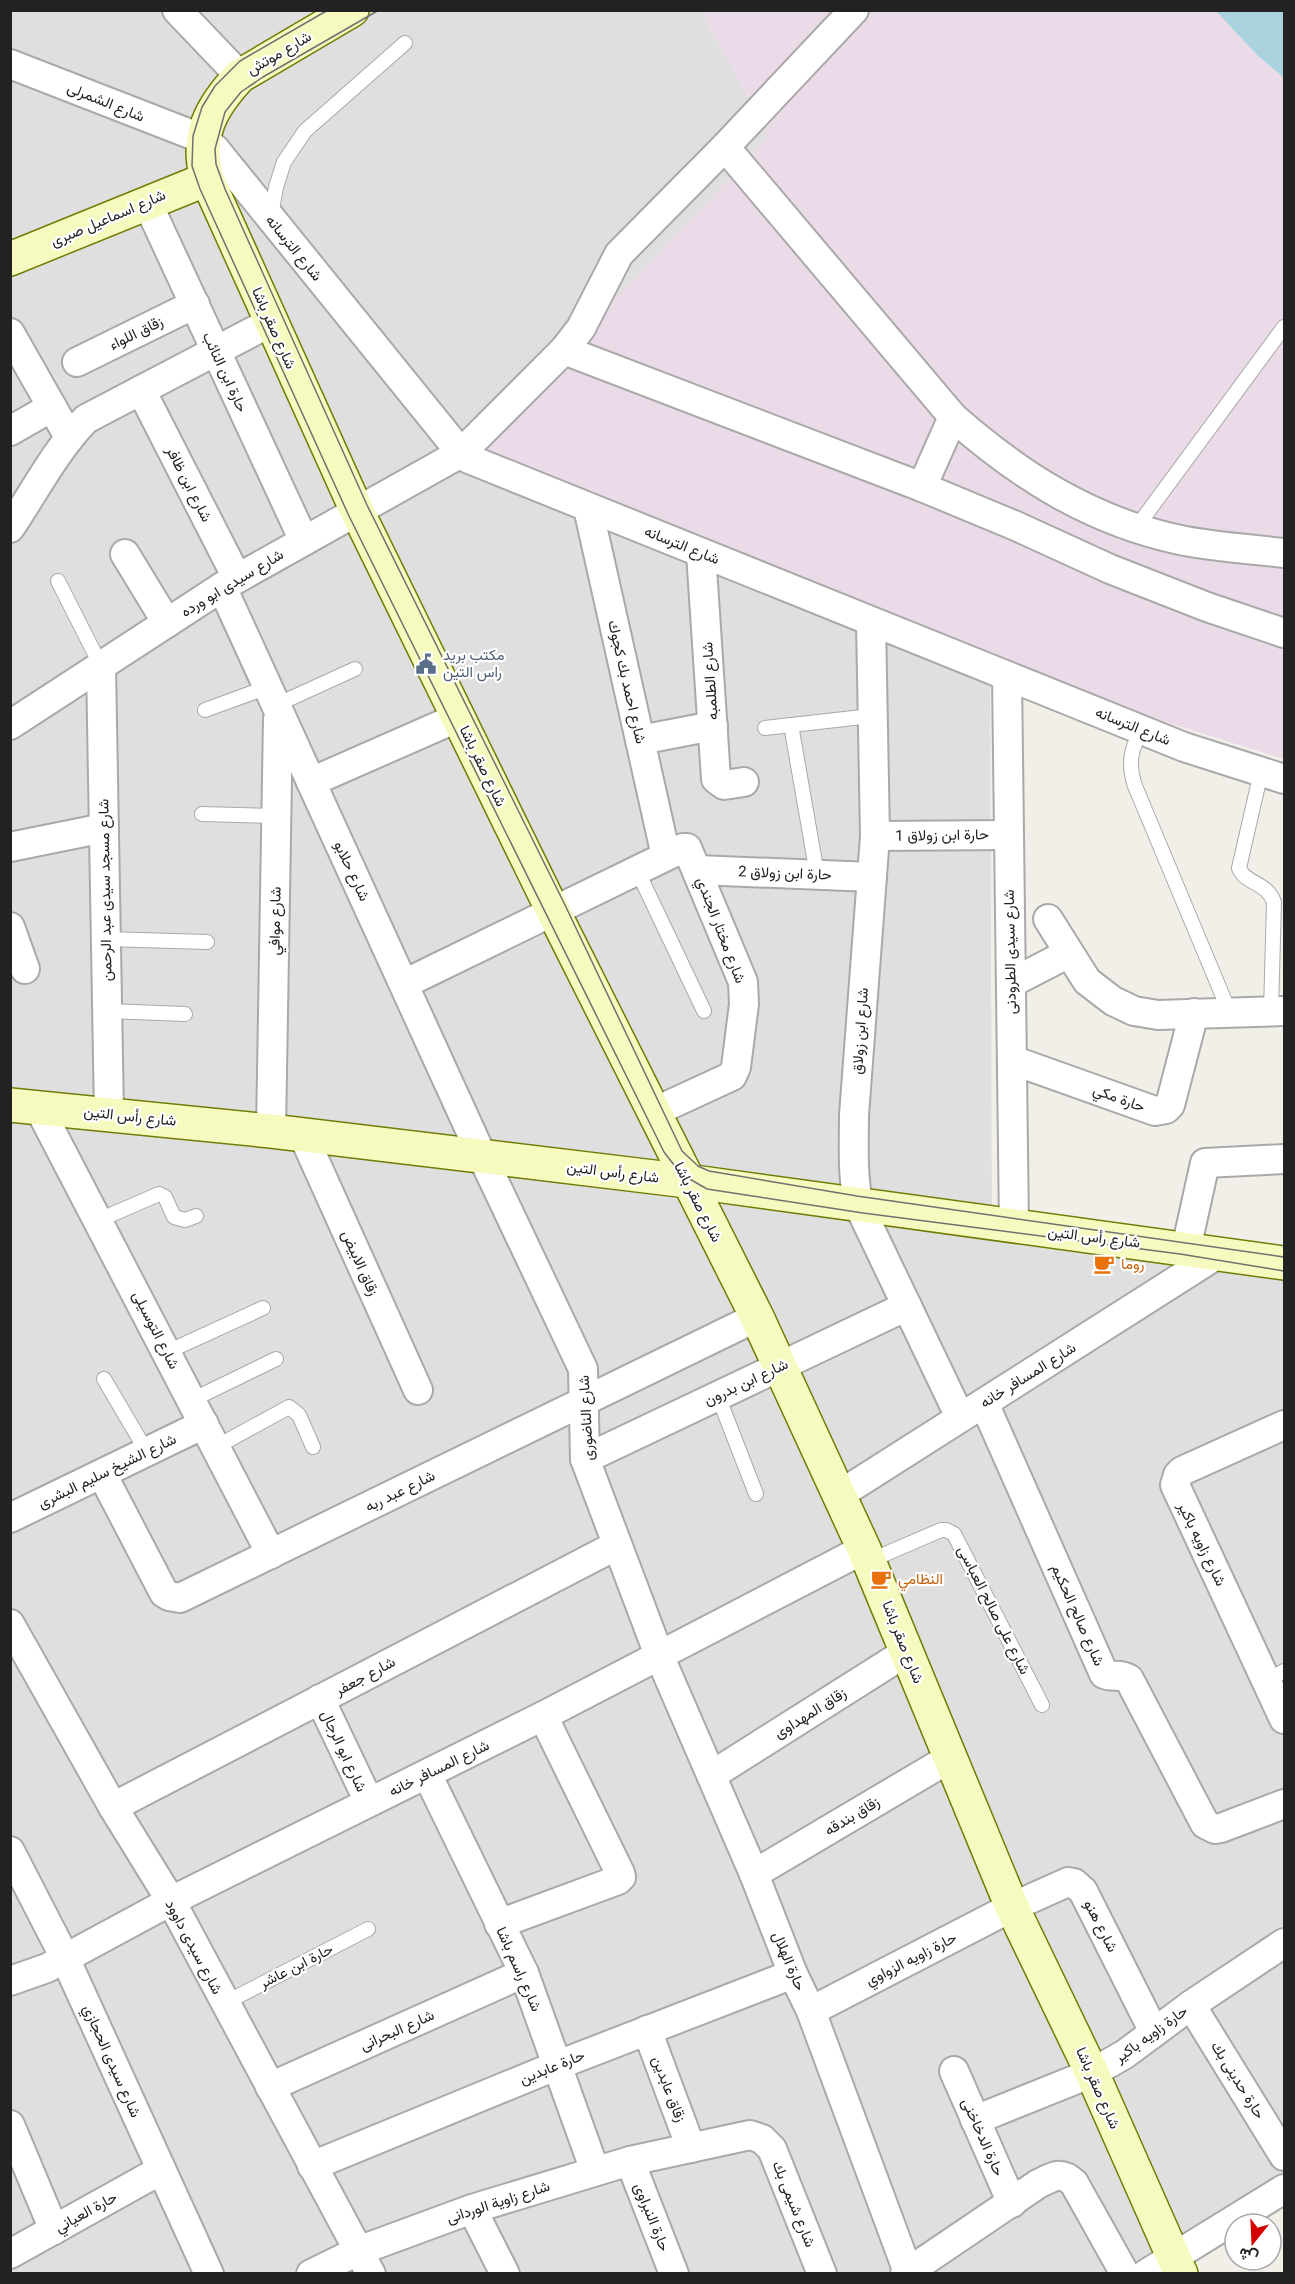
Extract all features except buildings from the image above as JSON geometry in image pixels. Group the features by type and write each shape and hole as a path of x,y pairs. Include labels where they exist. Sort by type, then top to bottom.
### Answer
{"main road":[{"name":"شارع موتش","path":"203,139 212,112 240,76 347,12"},
{"name":"شارع صقر باشا","path":"203,139 207,179 357,511 780,1367 867,1555 1012,1907 1092,2073 1177,2265"},
{"name":"شارع اسماعيل صبرى","path":"10,259 207,179"},
{"name":"شارع رأس التين","path":"25,1106 482,1155 1284,1263"}],"street":[{"path":"177,10 240,76"},
{"name":"شارع سيدى ابو ورده","path":"13,718 101,666 229,583 461,453 564,351 581,328 619,254 725,147 854,10"},
{"name":"شارع الشمرلى","path":"10,64 203,139"},
{"name":"شارع الترسانه","path":"203,139 215,149 461,453 480,464 588,508 1184,747 1273,776"},
{"path":"725,147 953,417 992,452 1035,482 1082,506 1136,528 1181,540 1284,553"},
{"name":"حارة ابن النائب","path":"147,202 304,541"},
{"name":"زقاق اللواء","path":"77,362 195,304"},
{"path":"15,506 69,436 86,419 271,322"},
{"path":"12,340 69,436"},
{"path":"564,351 922,487 1016,526 1110,569 1207,607 1284,633"},
{"name":"شارع ابن ظافر","path":"141,390 229,583"},
{"path":"10,431 52,406"},
{"path":"922,487 953,417"},
{"name":"شارع احمد بك كجوك","path":"588,508 666,856"},
{"name":"شارع الطلمبه","path":"701,553 717,781 723,785 744,782"},
{"path":"125,554 167,623"},
{"name":"شارع حلابو","path":"229,583 274,701 482,1155"},
{"name":"شارع ابن زولاق","path":"871,622 875,836 854,1115 854,1162 859,1206 907,1306 972,1410"},
{"name":"شارع مسجد سيدى عبد الرحمن","path":"101,666 109,1114"},
{"name":"شارع سيدى الطرودنى","path":"1007,676 1014,1227"},
{"name":"شارع موافي","path":"271,1131 277,816 274,701"},
{"path":"311,782 459,717"},
{"path":"640,740 713,726"},
{"path":"10,847 104,828"},
{"name":"حارة ابن زولاق 1","path":"875,836 1009,835"},
{"name":"شارع مختار الجندي","path":"404,984 682,848 687,848 743,982 744,1004 735,1073 654,1112"},
{"name":"حارة ابن زولاق 2","path":"697,870 872,877"},
{"path":"1048,920 1087,981 1113,1001 1134,1011 1158,1015 1278,1011"},
{"path":"10,927 25,969"},
{"path":"1011,983 1069,953"},
{"name":"حارة مكي","path":"1012,1060 1160,1111 1170,1105 1194,1013"},
{"name":"شارع التوسيلى","path":"25,1106 99,1220 271,1554"},
{"name":"زقاق الابيض","path":"303,1135 418,1390"},
{"name":"شارع الناضورى","path":"482,1155 583,1369 585,1459 659,1655"},
{"path":"1200,1251 1205,1163 1284,1160"},
{"name":"شارع المسافر خانه","path":"839,1495 1210,1259 1200,1251"},
{"name":"شارع ابن بدرون","path":"585,1459 907,1306"},
{"name":"شارع عبد ربه","path":"102,1474 164,1593 180,1598 756,1317"},
{"name":"شارع صالح الحكيم","path":"972,1410 1104,1674 1121,1675 1129,1679 1205,1824 1215,1829 1221,1828 1284,1804"},
{"name":"شارع الشيخ سليم البشرى","path":"11,1516 204,1424"},
{"name":"شارع زاويه باكير","path":"1284,1425 1182,1472 1175,1485 1276,1676 1284,1719"},
{"name":"شارع جعفر","path":"113,1807 617,1545"},
{"name":"شارع المسافر خانه","path":"10,1981 48,1968 171,1901 543,1716 659,1655 867,1555"},
{"name":"شارع سيدى داوود","path":"10,1624 113,1807 171,1901 365,2262"},
{"name":"زقاق المهداوى","path":"712,1775 908,1651"},
{"name":"حارة الهلال","path":"659,1655 754,1874 793,1974 811,2011 906,2273"},
{"name":"شارع ابو الرجال","path":"320,1700 369,1802"},
{"path":"499,1924 621,1877 543,1716"},
{"name":"زقاق بندقه","path":"754,1874 950,1758"},
{"name":"شارع راسم باشا","path":"427,1774 524,1973 595,2171"},
{"name":"شارع سيدى الحجازي","path":"10,1851 19,1884 65,1958 208,2274"},
{"name":"شارع هنو","path":"1012,1907 1068,1882 1079,1886 1154,2032"},
{"name":"حارة زاويه الزواوي","path":"811,2011 1012,1907"},
{"name":"حارة زاويه باكير","path":"975,2120 1092,2073 1125,2054 1191,2005 1284,1943"},
{"name":"شارع البحرانى","path":"270,2086 524,1973"},
{"name":"حارة عابدين","path":"312,2166 558,2065 793,1974"},
{"name":"حارة حدينى بك","path":"1191,2005 1284,2156"},
{"name":"زقاق عابدين","path":"647,2030 691,2148"},
{"name":"حارة الدخاخنى","path":"954,2071 1012,2203"},
{"path":"10,2125 54,2230"},
{"name":"شارع شيمى بك","path":"691,2148 750,2134 762,2139 772,2149 822,2274"},
{"name":"شارع زاوية الوردانى","path":"311,2274 365,2262 472,2209 630,2161 691,2148"},
{"name":"حارة النبراوى","path":"630,2161 674,2274"},
{"name":"حارة العياني","path":"10,2254 161,2170"},
{"path":"906,2273 945,2262 1012,2203 1038,2184 1057,2176 1066,2176 1074,2183 1125,2274"},
{"path":"1146,2274 1177,2265 1284,2189"},
{"path":"472,2209 506,2274"}],"lane":[{"path":"271,218 276,188 284,162 305,131 405,43"},
{"path":"1136,528 1284,327"},
{"path":"58,581 101,666"},
{"path":"205,710 274,701 355,669"},
{"path":"765,728 871,716"},
{"path":"791,725 817,874"},
{"path":"1142,730 1134,743 1130,757 1135,786 1229,1011"},
{"path":"1273,776 1239,868 1245,877 1267,889 1275,902 1278,1011"},
{"path":"202,814 277,816"},
{"path":"637,870 704,1011"},
{"path":"106,939 207,942"},
{"path":"107,1011 184,1014"},
{"path":"99,1220 159,1194 165,1197 174,1217 185,1220 196,1216"},
{"path":"167,1352 263,1308"},
{"path":"204,1424 276,1359"},
{"path":"104,1379 147,1452"},
{"path":"718,1396 756,1494"},
{"path":"204,1424 289,1407 299,1415 313,1447"},
{"name":"شارع على صالح العباسى","path":"867,1555 941,1530 954,1534 1042,1705"},
{"name":"حارة ابن عاشر","path":"225,2003 368,1929"}],"shaded area":[{"path":"11,11 701,11 769,136 471,454 990,657 992,1236 1284,1271 1284,2174 1177,2240 1194,2273 11,2274"},
{"path":"701,11 1216,11 1258,56 1284,78 1284,759 1127,710 471,454 769,136"}],"water":[{"path":"1216,11 1284,11 1284,78 1258,56"}],"tram line":[{"path":"328,10 240,61 215,86 202,107 193,136 192,166 200,189 349,516 664,1152 681,1174 707,1189 863,1213 1180,1254 1284,1271"},
{"path":"379,10 241,92 225,112 215,149 216,164 225,189 367,505 565,905 682,1151 698,1166 709,1171 857,1196 1284,1257"}],"place":[{"name":"مكتب بريد راس التين","path":"426,664"},
{"name":"روما","path":"1104,1264"},
{"name":"النظامي","path":"881,1579"}]}
